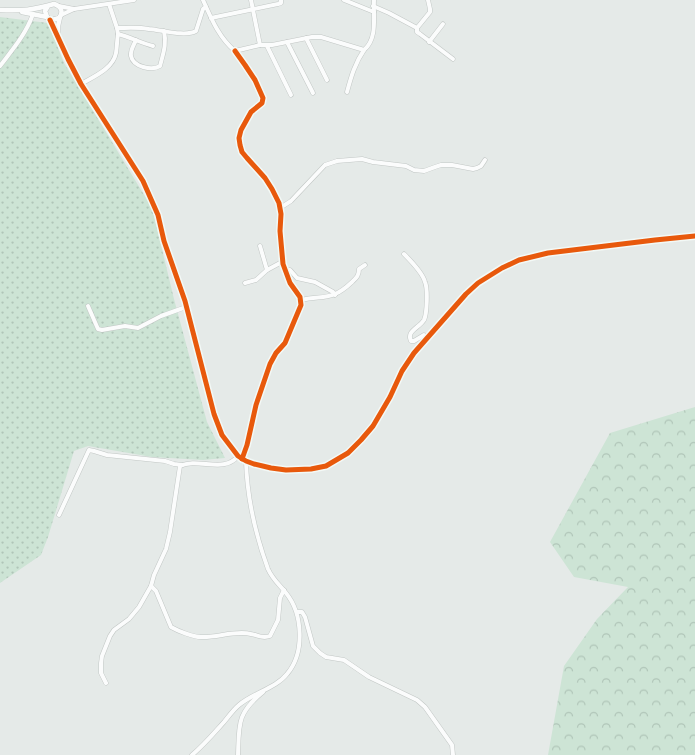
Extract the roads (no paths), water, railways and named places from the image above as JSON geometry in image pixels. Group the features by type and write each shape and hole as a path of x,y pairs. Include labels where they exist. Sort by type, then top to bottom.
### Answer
{"street":[{"path":"0,10 19,11 56,20 74,9 134,0"},
{"path":"203,0 222,38 246,65 263,98 262,103 251,112 241,130 240,145 242,152 265,178 279,203 284,268 290,283 301,300 300,308 285,343 276,353 270,364 256,405 242,459"},
{"path":"251,0 260,45"},
{"path":"211,18 278,4 281,3 281,0"},
{"path":"344,0 374,12"},
{"path":"347,92 354,66 372,39 374,31 374,0"},
{"path":"417,28 430,12 428,0"},
{"path":"19,11 50,4 74,9"},
{"path":"50,4 45,11 81,84 143,181 153,202 186,307 219,428 225,440 242,459 246,471 253,515 269,571 292,602 297,612 300,626 294,663 287,674 271,686 238,705 192,755"},
{"path":"57,4 61,10 58,35"},
{"path":"81,84 103,71 112,62 116,54 118,34 109,4"},
{"path":"374,6 417,28 417,32 453,59"},
{"path":"117,28 148,28 164,32 190,33 196,31 203,9 206,7"},
{"path":"0,66 23,36 34,14"},
{"path":"429,42 443,24"},
{"path":"136,40 131,52 134,62 148,68 158,68 165,49 164,32"},
{"path":"118,34 142,44 153,46"},
{"path":"235,51 260,45 267,46 321,37 364,50"},
{"path":"306,38 327,80"},
{"path":"287,42 313,93"},
{"path":"267,46 290,95"},
{"path":"280,208 291,201 325,165 337,161 362,159 424,171 441,165 473,169 481,166 484,160"},
{"path":"59,514 89,450 106,455 165,461 182,465 225,464 242,459 271,468 302,470 319,468 348,453 361,440 373,426 407,362 466,294 478,283 502,268 531,256 581,248 695,236"},
{"path":"260,246 268,270"},
{"path":"404,254 423,278 426,286 424,320 409,336 411,341 422,335 428,338"},
{"path":"245,283 256,280 268,270 280,264 290,270 297,278 315,282 335,295"},
{"path":"301,300 325,297 342,292 357,277 359,269 365,265"},
{"path":"88,306 96,326 102,330 125,326 138,328 161,316 186,307"},
{"path":"106,683 101,674 102,656 114,630 134,614 151,586 169,539 179,469 182,465"},
{"path":"151,586 156,591 171,627 201,638 241,633 261,638 270,636 278,620 280,598 284,590"},
{"path":"297,612 302,612 305,617 313,646 320,654 344,660 369,677 417,700 452,745 453,755"},
{"path":"238,755 239,724 245,710 251,702 271,686"}]}
